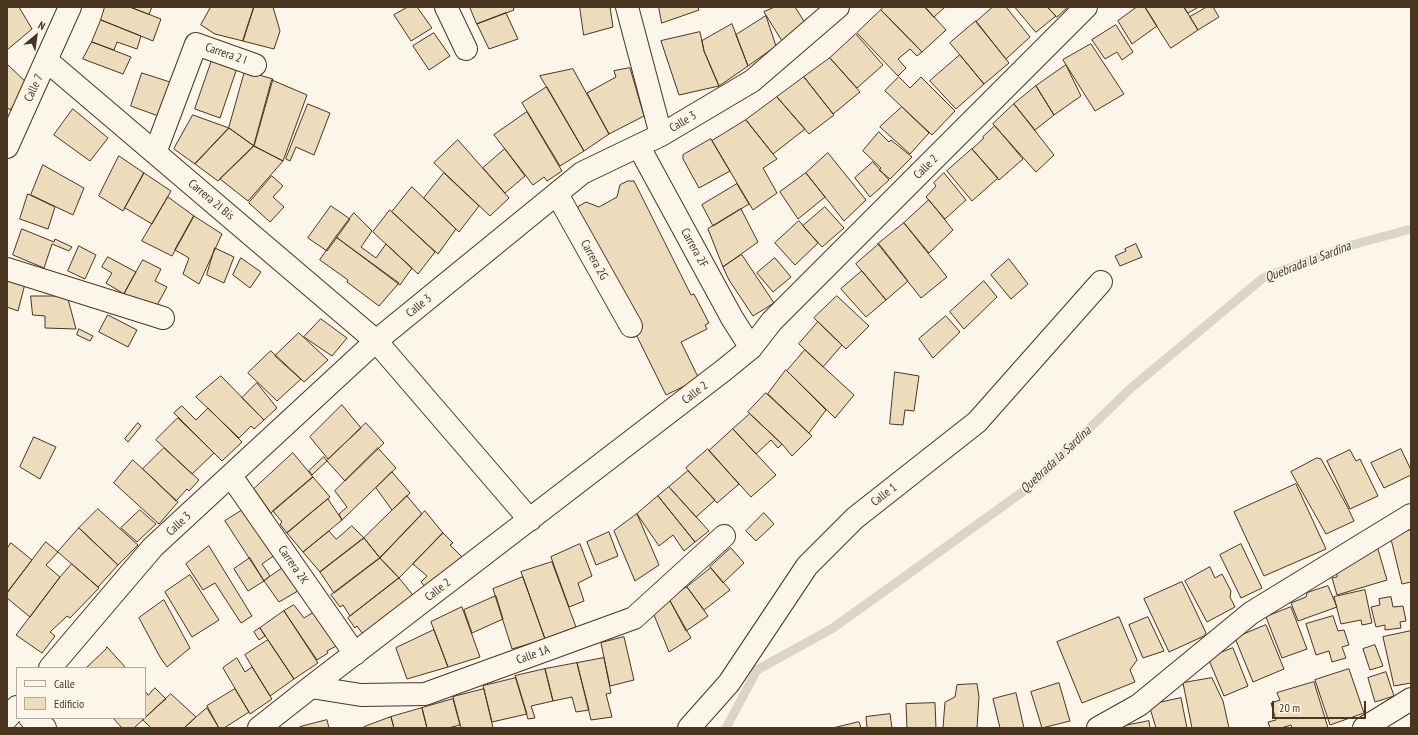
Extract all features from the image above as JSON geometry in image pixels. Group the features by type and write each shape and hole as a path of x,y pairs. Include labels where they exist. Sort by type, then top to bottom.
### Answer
{"street":[{"path":"446,7 466,49"},
{"path":"627,7 662,135"},
{"name":"Calle 3","path":"51,667 153,547 376,341 582,173 662,135 752,81 816,15 838,7"},
{"name":"Calle 2","path":"260,728 311,687 530,520 751,348 772,321 1086,7"},
{"name":"Calle 7","path":"7,147 67,9"},
{"name":"Carrera 2 I","path":"155,153 196,44 255,64"},
{"name":"Carrera 2I Bis","path":"46,60 376,341 530,520"},
{"name":"Carrera 2F","path":"639,147 732,318 751,348"},
{"name":"Carrera 2G","path":"557,194 631,326"},
{"path":"7,269 163,318"},
{"name":"Calle 1","path":"689,728 729,683 807,566 855,518 977,422 1101,282"},
{"name":"Carrera 2K","path":"230,476 355,654"},
{"path":"1098,728 1139,705 1251,613 1411,515"},
{"name":"Calle 1A","path":"311,687 361,695 425,694 634,618 724,536"},
{"path":"1364,728 1411,699"},
{"path":"30,719 45,728"}],"building":[{"path":"7,7 19,7 32,29 7,50"},
{"path":"105,7 130,7 161,19 153,41 101,20"},
{"path":"130,7 152,7 149,14"},
{"path":"211,7 254,7 243,41 215,34 201,25"},
{"path":"254,7 273,7 280,31 274,49 243,41"},
{"path":"408,7 417,7 432,28 411,41 394,15"},
{"path":"470,7 513,7 514,10 477,24"},
{"path":"580,7 610,7 613,27 584,35"},
{"path":"659,7 698,7 699,10 662,23"},
{"path":"775,7 795,7 809,29 782,41 764,12"},
{"path":"884,7 925,7 946,30 922,52 881,10"},
{"path":"925,7 945,7 934,17"},
{"path":"993,7 1006,7 1030,37 1006,59 976,22"},
{"path":"1015,7 1047,7 1056,16 1036,32"},
{"path":"1048,7 1068,7 1057,17"},
{"path":"1137,7 1145,7 1157,26 1132,44 1118,21"},
{"path":"1145,7 1184,7 1198,30 1171,48"},
{"path":"1184,7 1199,7 1188,13"},
{"path":"1207,7 1213,7 1219,17 1198,30 1190,17"},
{"path":"881,10 922,52 917,56 910,49 898,59 906,68 898,76 857,33"},
{"path":"506,13 518,39 489,49 477,24"},
{"path":"766,16 776,46 748,66 736,35"},
{"path":"101,20 141,36 137,49 117,42 114,50 92,42"},
{"path":"976,21 1009,63 984,84 950,43"},
{"path":"732,24 748,66 719,86 704,51 702,41"},
{"path":"1116,25 1133,52 1122,60 1117,52 1105,59 1092,40"},
{"path":"700,32 704,51 719,86 679,95 661,41"},
{"path":"434,33 450,56 429,70 413,46"},
{"path":"856,34 883,65 857,88 830,58"},
{"path":"92,42 131,57 123,74 83,59"},
{"path":"1091,44 1124,94 1095,111 1063,60"},
{"path":"960,55 984,84 956,109 930,81"},
{"path":"830,58 860,92 833,114 804,77"},
{"path":"212,60 237,68 220,118 195,109"},
{"path":"7,64 29,85 10,110 7,107"},
{"path":"1066,65 1081,96 1054,115 1036,86"},
{"path":"630,68 644,116 609,134 587,93 616,77 614,71"},
{"path":"573,69 609,134 584,151 540,76"},
{"path":"245,71 273,79 254,146 229,128"},
{"path":"142,73 173,83 161,117 131,106"},
{"path":"804,77 834,115 809,134 777,97"},
{"path":"899,77 910,88 921,77 955,111 932,135 885,91"},
{"path":"272,80 307,95 283,161 254,146"},
{"path":"1036,86 1054,115 1035,130 1014,104"},
{"path":"547,87 584,151 560,166 522,103"},
{"path":"777,97 805,129 773,154 746,120"},
{"path":"308,104 330,113 314,155 296,147 290,161 286,159"},
{"path":"1014,104 1054,155 1036,172 993,124"},
{"path":"902,107 929,133 910,154 880,127"},
{"path":"73,109 108,138 90,161 54,135"},
{"path":"527,112 562,171 547,181 544,177 533,185 494,135"},
{"path":"193,115 229,128 195,164 174,149"},
{"path":"746,120 777,159 763,168 777,193 753,210 712,141"},
{"path":"995,126 1023,159 999,180 972,149"},
{"path":"229,128 254,146 218,181 195,164"},
{"path":"879,132 889,142 891,140 912,157 890,179 879,170 881,168 863,151"},
{"path":"711,139 730,171 699,188 683,159 683,155"},
{"path":"458,140 509,198 490,216 434,163"},
{"path":"254,146 283,161 248,201 220,179"},
{"path":"505,149 525,176 505,193 483,168"},
{"path":"972,149 998,178 972,201 947,171"},
{"path":"828,153 866,200 844,221 806,173"},
{"path":"119,156 144,173 123,211 99,196"},
{"path":"873,162 889,180 870,197 855,178"},
{"path":"43,165 84,188 73,215 31,195"},
{"path":"144,173 171,191 152,224 125,208"},
{"path":"444,173 479,206 459,232 424,198"},
{"path":"806,173 825,197 798,219 780,192"},
{"path":"944,173 966,200 945,219 926,197 936,186 934,183"},
{"path":"272,176 283,186 273,197 284,207 270,222 249,203"},
{"path":"628,181 634,181 691,295 694,294 709,323 705,325 707,329 681,342 699,379 666,395 575,211 579,206 586,202 599,207 617,197 620,185"},
{"path":"737,184 749,204 713,226 702,205"},
{"path":"412,187 456,229 438,254 392,212"},
{"path":"28,194 55,207 48,229 20,219"},
{"path":"168,197 194,216 172,256 142,241"},
{"path":"929,200 953,230 929,253 904,223"},
{"path":"331,206 350,219 327,251 308,238"},
{"path":"825,207 844,228 822,247 803,226"},
{"path":"741,209 758,242 723,267 708,229"},
{"path":"390,210 435,252 418,274 373,232"},
{"path":"354,213 372,231 361,247 376,258 386,244 412,268 400,285 336,237"},
{"path":"194,216 222,234 199,284 183,274 189,258 175,250"},
{"path":"799,221 818,243 795,265 775,243"},
{"path":"904,223 947,277 921,298 878,244"},
{"path":"22,229 54,242 55,239 72,247 69,251 52,244 44,268 13,255"},
{"path":"336,237 399,283 379,306 347,282 348,280 320,260"},
{"path":"879,244 908,281 886,300 856,264"},
{"path":"1136,244 1142,257 1120,266 1115,256"},
{"path":"79,246 96,255 85,279 68,271"},
{"path":"215,248 234,257 224,283 207,275"},
{"path":"741,255 774,303 753,316 729,280 723,267"},
{"path":"108,257 136,272 124,294 106,283 112,273 102,267"},
{"path":"241,258 261,272 250,288 233,275"},
{"path":"775,258 791,277 773,292 757,273"},
{"path":"1009,259 1028,284 1011,299 991,275"},
{"path":"143,260 161,269 155,281 167,287 155,309 124,294"},
{"path":"862,271 886,300 866,317 841,289"},
{"path":"7,274 26,280 18,311 7,307"},
{"path":"984,281 997,297 964,329 950,312"},
{"path":"31,296 57,296 68,299 76,329 45,328 45,316 33,315"},
{"path":"837,296 869,326 846,349 814,318"},
{"path":"108,315 137,330 128,347 99,332"},
{"path":"946,316 960,332 933,358 919,339"},
{"path":"321,319 347,338 332,356 304,337"},
{"path":"818,322 842,345 823,367 799,344"},
{"path":"79,329 93,336 90,341 77,335"},
{"path":"299,333 328,360 304,382 275,356"},
{"path":"805,350 854,395 835,418 787,371"},
{"path":"271,351 301,379 277,401 248,373"},
{"path":"786,370 826,410 809,433 768,394"},
{"path":"895,372 919,376 914,411 905,410 903,425 890,424"},
{"path":"221,376 264,420 254,429 251,426 239,438 196,397"},
{"path":"257,383 277,408 264,420 242,398"},
{"path":"766,393 812,436 792,456 782,444 748,412"},
{"path":"342,405 361,428 328,459 310,437"},
{"path":"182,406 196,420 208,408 242,442 222,461 174,413"},
{"path":"750,414 782,444 778,448 771,440 756,454 733,429"},
{"path":"178,418 214,453 192,474 156,440"},
{"path":"138,423 141,426 128,442 125,439"},
{"path":"366,423 384,443 345,481 327,461"},
{"path":"733,429 776,475 751,497 709,451"},
{"path":"34,437 56,447 40,479 20,467"},
{"path":"164,448 199,480 189,491 187,489 176,501 143,469"},
{"path":"378,448 396,468 342,520 339,514 347,507 335,491"},
{"path":"708,449 739,484 717,503 686,468"},
{"path":"1401,449 1411,470 1411,475 1384,488 1371,463"},
{"path":"1350,450 1356,461 1360,459 1378,496 1350,509 1327,461"},
{"path":"293,453 313,477 271,513 254,489"},
{"path":"324,457 327,461 312,475 309,471"},
{"path":"1317,458 1321,459 1354,521 1326,534 1291,472"},
{"path":"133,460 178,502 159,524 114,483"},
{"path":"688,471 715,500 696,517 669,487"},
{"path":"392,472 410,493 392,510 376,488"},
{"path":"313,477 330,497 287,533 280,524 282,522 273,511"},
{"path":"1296,484 1326,549 1264,576 1234,512"},
{"path":"669,487 709,531 695,542 658,496"},
{"path":"407,496 422,514 380,558 364,538"},
{"path":"658,496 695,542 684,551 673,535 659,546 637,514"},
{"path":"328,499 342,520 303,552 287,533"},
{"path":"249,506 279,552 262,564 270,576 264,581 225,521"},
{"path":"98,509 138,545 118,565 79,528"},
{"path":"140,510 156,524 137,542 121,528"},
{"path":"425,511 443,533 399,578 380,558"},
{"path":"764,513 774,524 756,541 746,531"},
{"path":"637,514 659,565 635,581 614,531"},
{"path":"352,526 364,538 320,572 303,552 329,531 336,539"},
{"path":"79,528 118,565 98,587 58,552"},
{"path":"1411,530 1411,582 1402,584 1390,535"},
{"path":"609,532 618,556 596,565 587,542"},
{"path":"443,533 453,543 450,545 462,557 427,589 421,582 427,576 413,564"},
{"path":"364,538 380,558 334,593 320,572"},
{"path":"46,542 58,552 46,565 60,577 30,617 7,598 7,593"},
{"path":"11,543 32,560 7,593 7,549"},
{"path":"580,544 592,576 578,583 584,601 569,607 551,557"},
{"path":"1241,544 1262,588 1241,598 1220,555"},
{"path":"209,546 252,616 241,623 215,583 203,590 186,564"},
{"path":"1377,546 1387,580 1337,595 1332,578 1337,577 1337,567 1359,560 1356,552"},
{"path":"731,548 744,563 723,583 710,567"},
{"path":"250,558 264,581 248,591 234,569"},
{"path":"380,558 399,578 350,616 343,605 340,607 331,595"},
{"path":"552,562 576,627 545,639 521,572"},
{"path":"72,564 99,588 70,618 67,616 50,632 55,636 42,653 16,635 60,577"},
{"path":"287,565 303,588 279,602 264,581"},
{"path":"1210,567 1215,578 1222,574 1231,591 1230,597 1235,607 1207,622 1185,581"},
{"path":"711,568 730,590 704,610 687,587"},
{"path":"190,575 219,620 192,637 165,592"},
{"path":"523,577 545,639 512,649 493,589"},
{"path":"399,578 416,599 365,637 357,626 355,628 348,618"},
{"path":"1182,582 1206,633 1204,636 1169,652 1144,599"},
{"path":"1328,586 1337,607 1298,621 1291,603 1306,597 1307,593"},
{"path":"687,587 708,616 686,631 669,599"},
{"path":"1365,590 1372,623 1362,625 1361,620 1341,624 1334,597"},
{"path":"496,596 503,619 472,633 464,610"},
{"path":"1391,597 1393,607 1403,606 1406,621 1400,622 1401,628 1385,630 1385,625 1376,627 1371,607 1380,605 1379,599"},
{"path":"669,599 691,638 669,652 652,610"},
{"path":"164,600 190,648 167,667 139,618"},
{"path":"294,605 304,618 317,610 340,644 327,651 328,653 317,660 284,611"},
{"path":"462,607 480,657 448,667 431,622"},
{"path":"1291,607 1307,649 1282,658 1266,617"},
{"path":"284,611 318,663 294,679 260,628"},
{"path":"1333,616 1338,631 1344,630 1349,645 1342,647 1346,658 1332,662 1329,651 1316,655 1306,624"},
{"path":"1119,617 1137,660 1130,670 1135,682 1082,703 1057,642"},
{"path":"1148,617 1164,651 1143,658 1129,625"},
{"path":"1266,625 1284,669 1253,682 1235,638"},
{"path":"260,628 265,636 259,640 254,632"},
{"path":"434,630 448,667 407,679 396,648"},
{"path":"1411,631 1411,683 1394,686 1383,637"},
{"path":"624,637 634,680 610,686 601,643"},
{"path":"268,640 294,679 270,696 245,655"},
{"path":"1375,645 1383,666 1370,670 1363,649"},
{"path":"107,647 125,667 87,667"},
{"path":"1233,648 1248,686 1224,696 1208,658"},
{"path":"237,658 245,672 252,667 272,699 250,714 223,668"},
{"path":"604,658 611,693 606,694 612,717 591,720 577,663"},
{"path":"577,663 589,710 576,712 572,697 553,701 545,669"},
{"path":"545,669 553,701 531,706 535,718 528,719 515,676"},
{"path":"1349,669 1364,713 1330,725 1315,680"},
{"path":"1386,672 1394,696 1375,702 1368,678"},
{"path":"516,678 527,714 492,722 483,686"},
{"path":"1212,678 1223,701 1229,728 1192,728 1183,683"},
{"path":"1314,682 1328,728 1292,728 1291,725 1281,728 1270,728 1268,722 1276,720 1271,703 1280,700 1277,693"},
{"path":"1059,683 1070,721 1042,728 1031,692"},
{"path":"977,684 979,697 977,728 943,728 945,702 955,697 957,685"},
{"path":"155,688 166,699 146,717 146,692 148,695"},
{"path":"235,689 249,712 224,728 219,728 207,706"},
{"path":"484,689 493,728 461,728 453,697"},
{"path":"1016,693 1024,728 1000,728 993,699"},
{"path":"171,694 196,717 184,728 151,728 143,720 146,719 146,717"},
{"path":"1181,698 1187,728 1156,728 1149,705"},
{"path":"453,699 460,725 448,728 427,728 422,708"},
{"path":"935,703 936,728 907,728 906,704"},
{"path":"207,708 219,728 184,728 196,717"},
{"path":"422,708 427,728 394,728 391,717"},
{"path":"890,714 892,728 867,728 866,717"},
{"path":"391,717 394,728 364,728 364,727"},
{"path":"114,719 144,719 134,728 122,728"},
{"path":"327,720 329,728 300,728 300,727"},
{"path":"1149,721 1150,728 1119,728 1119,727"},
{"path":"859,722 861,728 833,728"}],"waterway":[{"name":"Quebrada la Sardina","path":"726,728 757,670 833,628 1028,488 1131,388 1263,278 1352,245 1411,229"}]}
